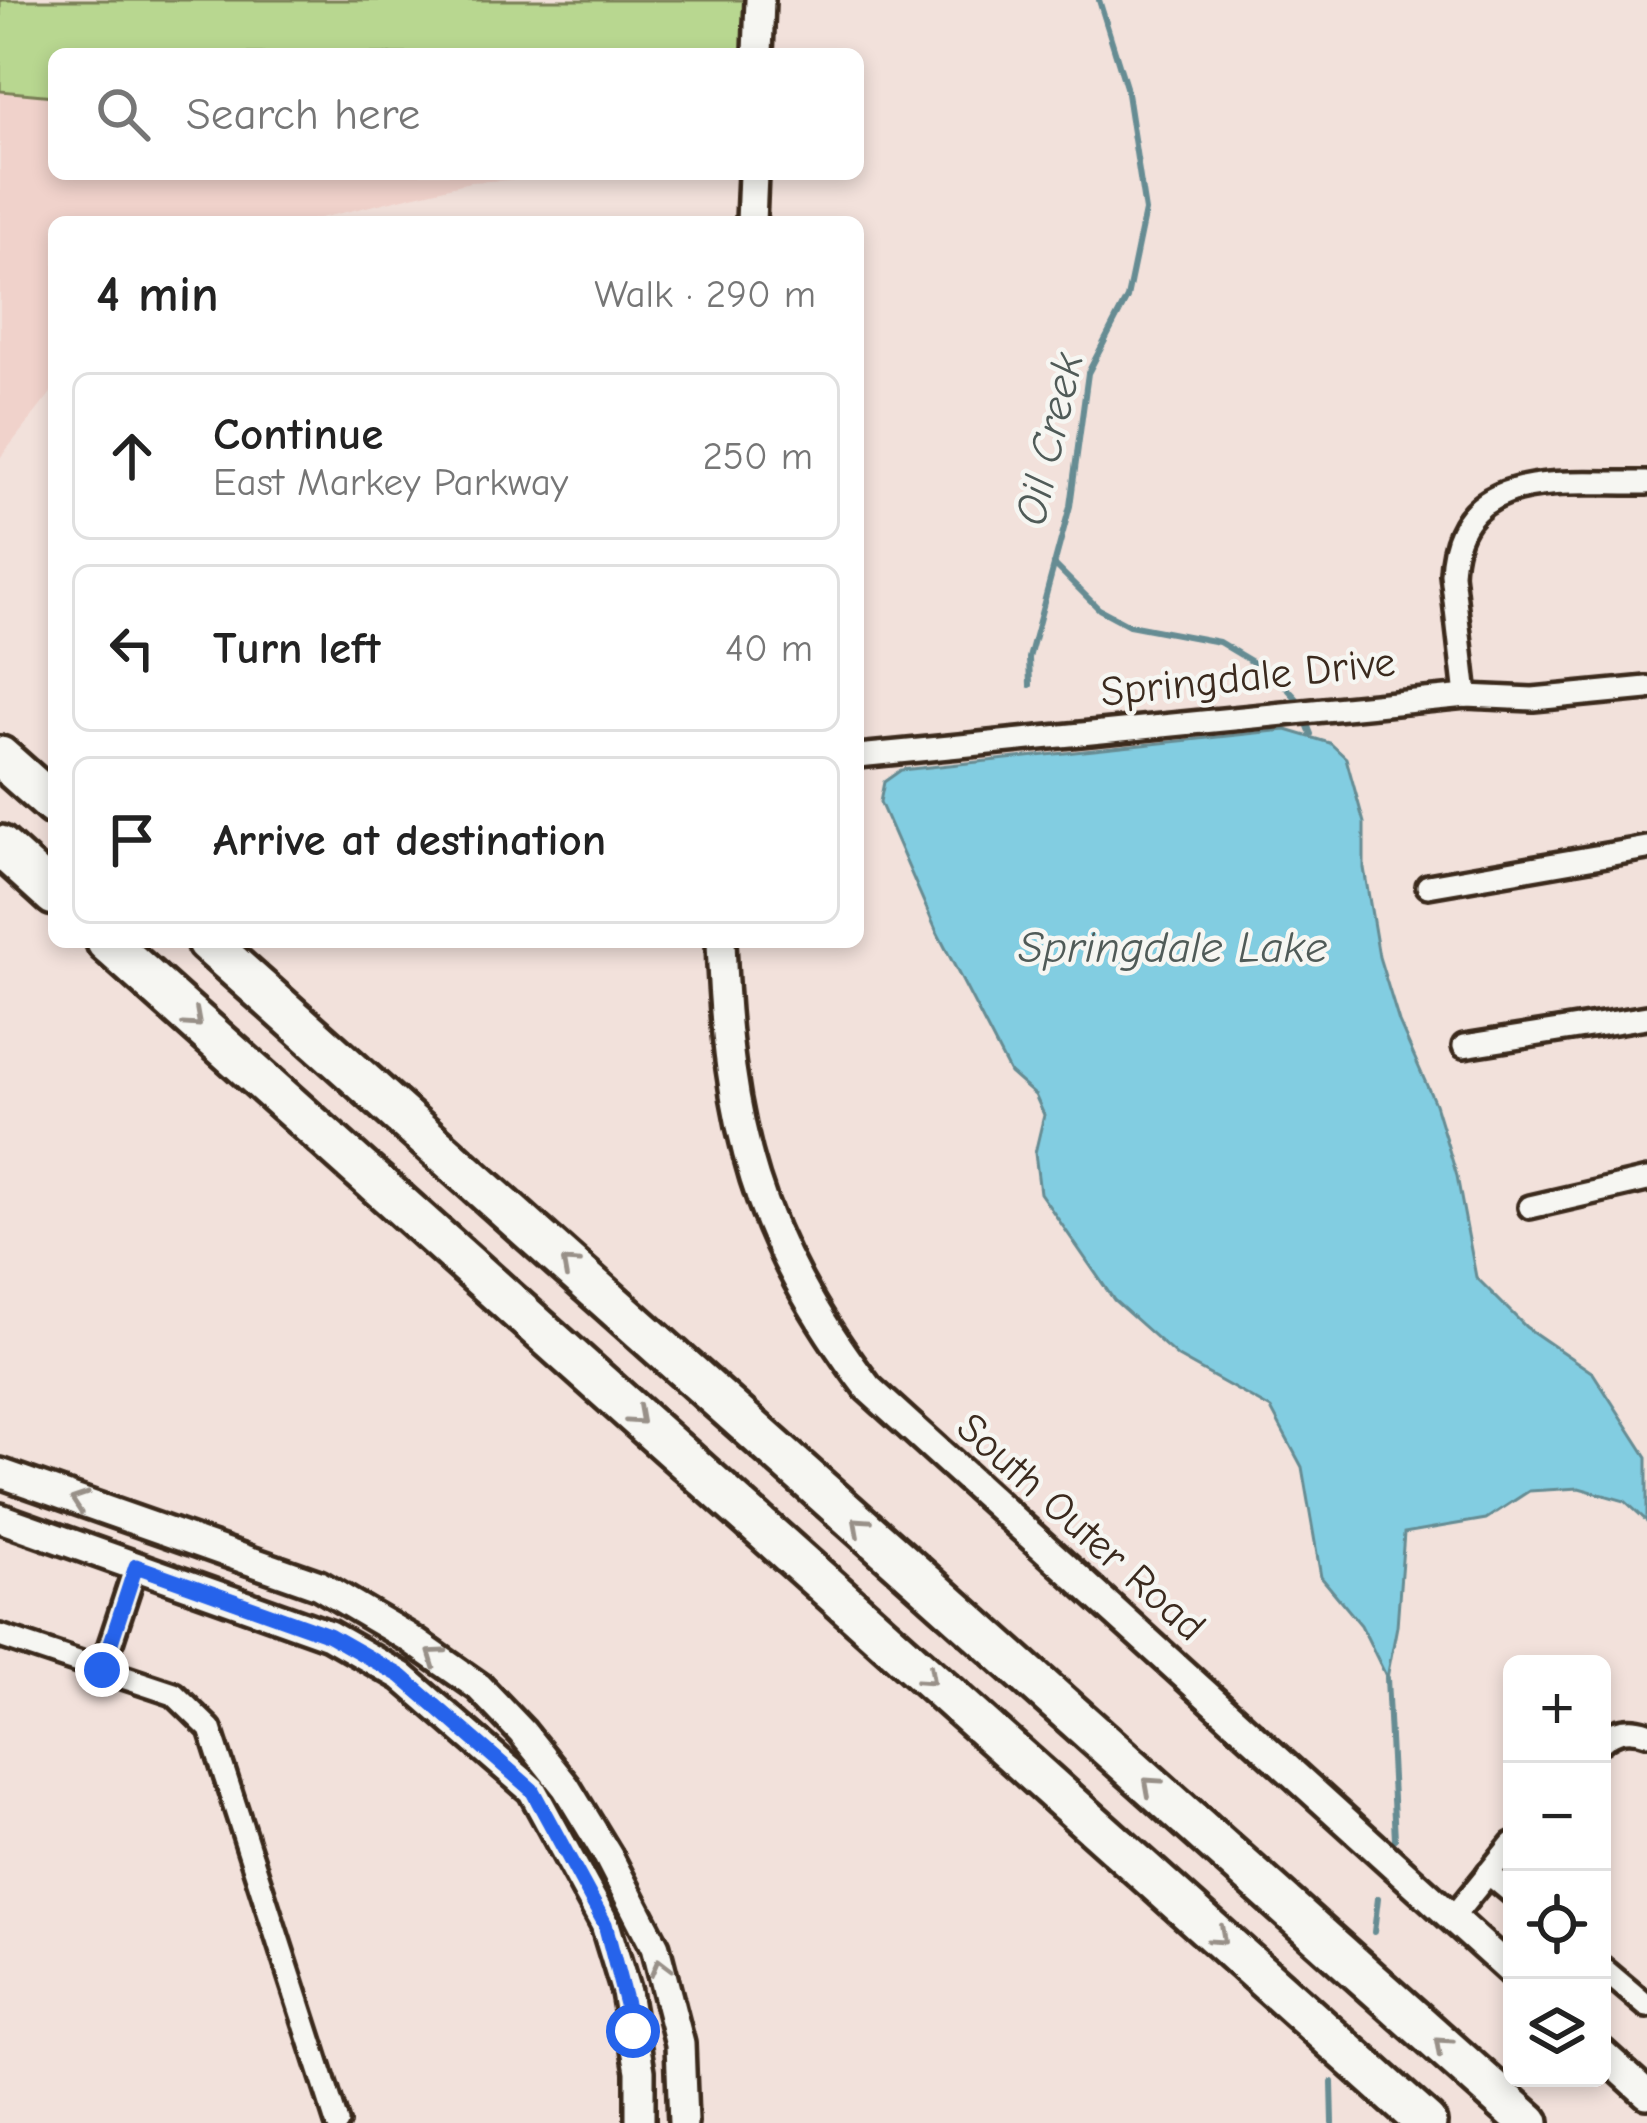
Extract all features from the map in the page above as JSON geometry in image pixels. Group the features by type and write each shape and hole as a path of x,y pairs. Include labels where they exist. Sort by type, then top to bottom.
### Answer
{"highway":[{"path":"0,757 48,800"},
{"path":"0,846 48,890"},
{"path":"114,948 1426,2123"},
{"path":"214,948 1529,2123"}],"street":[{"path":"758,48 760,0"},
{"path":"751,216 753,180"},
{"path":"1466,696 1452,574 1459,534 1469,517 1483,502 1518,486 1647,483"},
{"name":"Springdale Drive","path":"864,755 1466,696 1533,699 1647,688"},
{"path":"1428,886 1647,848"},
{"name":"South Outer Road","path":"721,948 727,1056 742,1142 780,1246 815,1312 868,1388 1503,1964"},
{"path":"1464,1046 1647,1017"},
{"path":"1530,1207 1647,1180"},
{"path":"0,1473 319,1585 409,1638 479,1688 566,1787 655,1947 680,2044 683,2123"},
{"path":"0,1518 329,1635 432,1701 532,1790 605,1924 626,1992 640,2071 640,2123"},
{"path":"102,1670 136,1566"},
{"path":"0,1636 174,1694 210,1729 337,2123"},
{"path":"1611,1733 1634,1728 1647,1733"},
{"path":"1452,1918 1503,1855"},
{"path":"1488,1873 1503,1886"},
{"path":"1611,1976 1647,2006"},
{"path":"1611,2061 1647,2094"}],"shaded area":[{"path":"0,91 48,95 48,180 507,180 470,182 329,216 48,216 48,397 0,458"}],"green space":[{"path":"0,0 750,0 748,48 48,48 48,95 0,91"}],"water":[{"name":"Springdale Lake","path":"1286,730 1330,743 1346,758 1364,823 1364,868 1379,957 1457,1176 1476,1277 1526,1327 1593,1373 1647,1457 1647,1521 1625,1501 1579,1488 1529,1491 1486,1519 1404,1533 1397,1626 1387,1678 1361,1625 1321,1577 1302,1467 1271,1409 1178,1357 1114,1300 1040,1193 1035,1153 1044,1115 1035,1095 1010,1073 936,930 880,802 884,782 901,770"}],"waterway":[{"name":"Oil Creek","path":"1030,685 1029,658 1070,506 1088,373 1127,298 1145,211 1126,87 1099,0"},
{"path":"1054,564 1099,609 1129,625 1219,642 1276,676 1297,699 1311,734"},
{"path":"1387,1678 1395,1839"},
{"path":"1374,1932 1378,1898"},
{"path":"1332,2082 1333,2123"}],"route":[{"path":"102,1670 136,1566 329,1635 401,1676 532,1790 605,1924 633,2031"}]}
